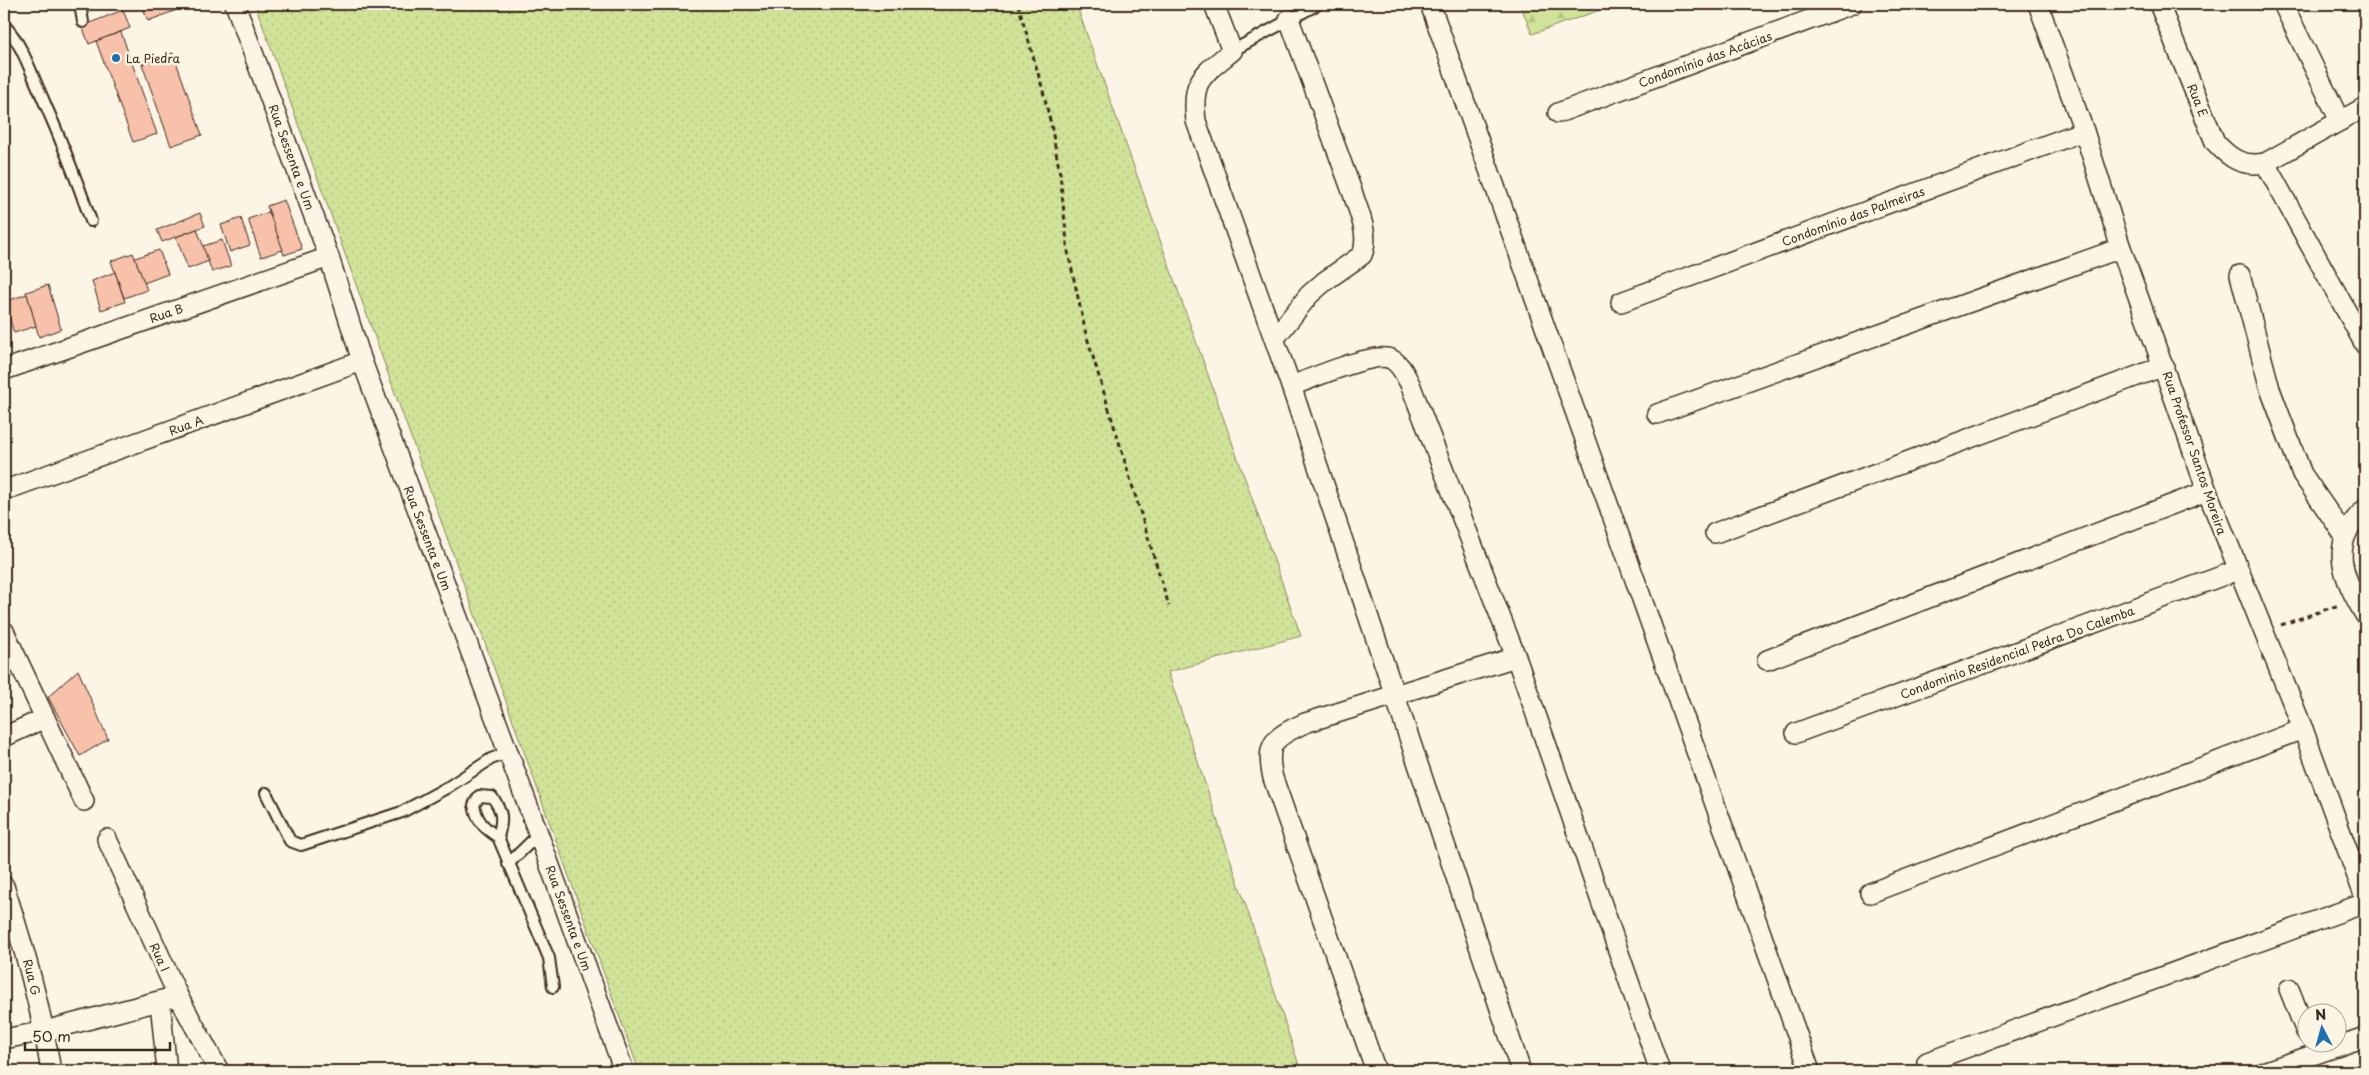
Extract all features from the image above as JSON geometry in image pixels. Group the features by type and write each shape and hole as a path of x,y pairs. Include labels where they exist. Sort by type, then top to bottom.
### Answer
{"street":[{"name":"Rua Sessenta e Um","path":"234,4 329,257 362,361 509,752 624,1071"},
{"path":"1214,4 1232,51 1210,69 1196,85 1194,100 1196,121 1275,338 1521,1071"},
{"path":"1430,4 1810,1071"},
{"name":"Condomínio das Acácias","path":"1558,113 1852,4"},
{"name":"Rua Professor Santos Moreira","path":"2038,4 2084,131 2122,248 2207,490 2262,631 2303,729 2365,898"},
{"name":"Rua E","path":"2159,4 2215,142 2224,152 2250,166 2265,163"},
{"path":"2283,4 2340,121"},
{"path":"1275,338 1310,295 1325,281 1362,255 1365,243 1362,222 1353,194 1289,19"},
{"path":"2365,108 2265,163 2365,345"},
{"name":"Condomínio das Palmeiras","path":"1621,302 2084,131"},
{"path":"1657,414 2122,248"},
{"name":"Rua B","path":"4,370 329,257"},
{"path":"2240,275 2270,389 2302,474 2344,535"},
{"path":"1291,386 1359,361 1390,358 1398,364 1410,384 1516,657 1660,1071"},
{"name":"Rua A","path":"11,488 362,361"},
{"path":"1715,533 2164,366"},
{"path":"1767,660 2207,490"},
{"path":"2365,509 2354,519 2344,535 2342,549 2342,566 2365,615"},
{"name":"Condominio Residencial Pedra Do Calemba","path":"1796,733 2238,570"},
{"path":"4,631 84,801"},
{"path":"1376,1071 1273,778 1270,750 1275,739 1305,723 1516,657"},
{"path":"4,737 45,718"},
{"path":"1870,893 2303,729"},
{"name":"Rua I","path":"107,840 178,996 219,1071"},
{"name":"Rua G","path":"4,886 28,958 45,1031 51,1071"},
{"path":"1927,1062 2365,903"},
{"path":"2289,989 2296,1007"},
{"path":"4,1040 178,996"},
{"path":"160,1002 167,1071"},
{"path":"2266,1071 2317,1056 2365,1037"}],"lane":[{"path":"80,4 83,22"},
{"path":"1232,51 1318,4"},
{"path":"4,25 12,33 32,72 77,180 91,221"},
{"path":"266,793 290,841 301,845 402,812 448,787 491,759 509,752"},
{"path":"508,864 539,834"},
{"path":"498,837 549,958 553,987"}],"path":[{"path":"1018,4 1051,124 1060,174 1068,252 1086,334 1169,606"},
{"path":"2262,631 2356,599"}],"green space":[{"path":"255,4 1076,4 1301,636 1168,672 1301,1071 639,1071"},
{"path":"1520,4 1617,4 1532,34"}],"building":[{"path":"141,4 192,4 148,21"},
{"path":"123,10 130,28 89,44 82,26"},
{"path":"121,32 157,134 133,142 96,41"},
{"path":"173,53 202,135 171,146 142,64"},
{"path":"284,200 302,249 284,255 267,206"},
{"path":"269,212 283,250 261,257 248,219"},
{"path":"200,213 205,226 162,242 157,230"},
{"path":"241,218 250,245 230,252 221,225"},
{"path":"197,229 209,261 188,269 176,237"},
{"path":"222,240 231,266 212,272 203,246"},
{"path":"159,250 168,274 144,283 135,258"},
{"path":"133,253 147,290 124,298 111,261"},
{"path":"115,272 125,302 101,310 92,281"},
{"path":"48,285 61,329 39,337 26,292"},
{"path":"27,294 36,326 14,333 4,302"},
{"path":"78,670 108,739 80,756 48,697"}],"place":[{"name":"La Piedra","path":"116,58"}]}
